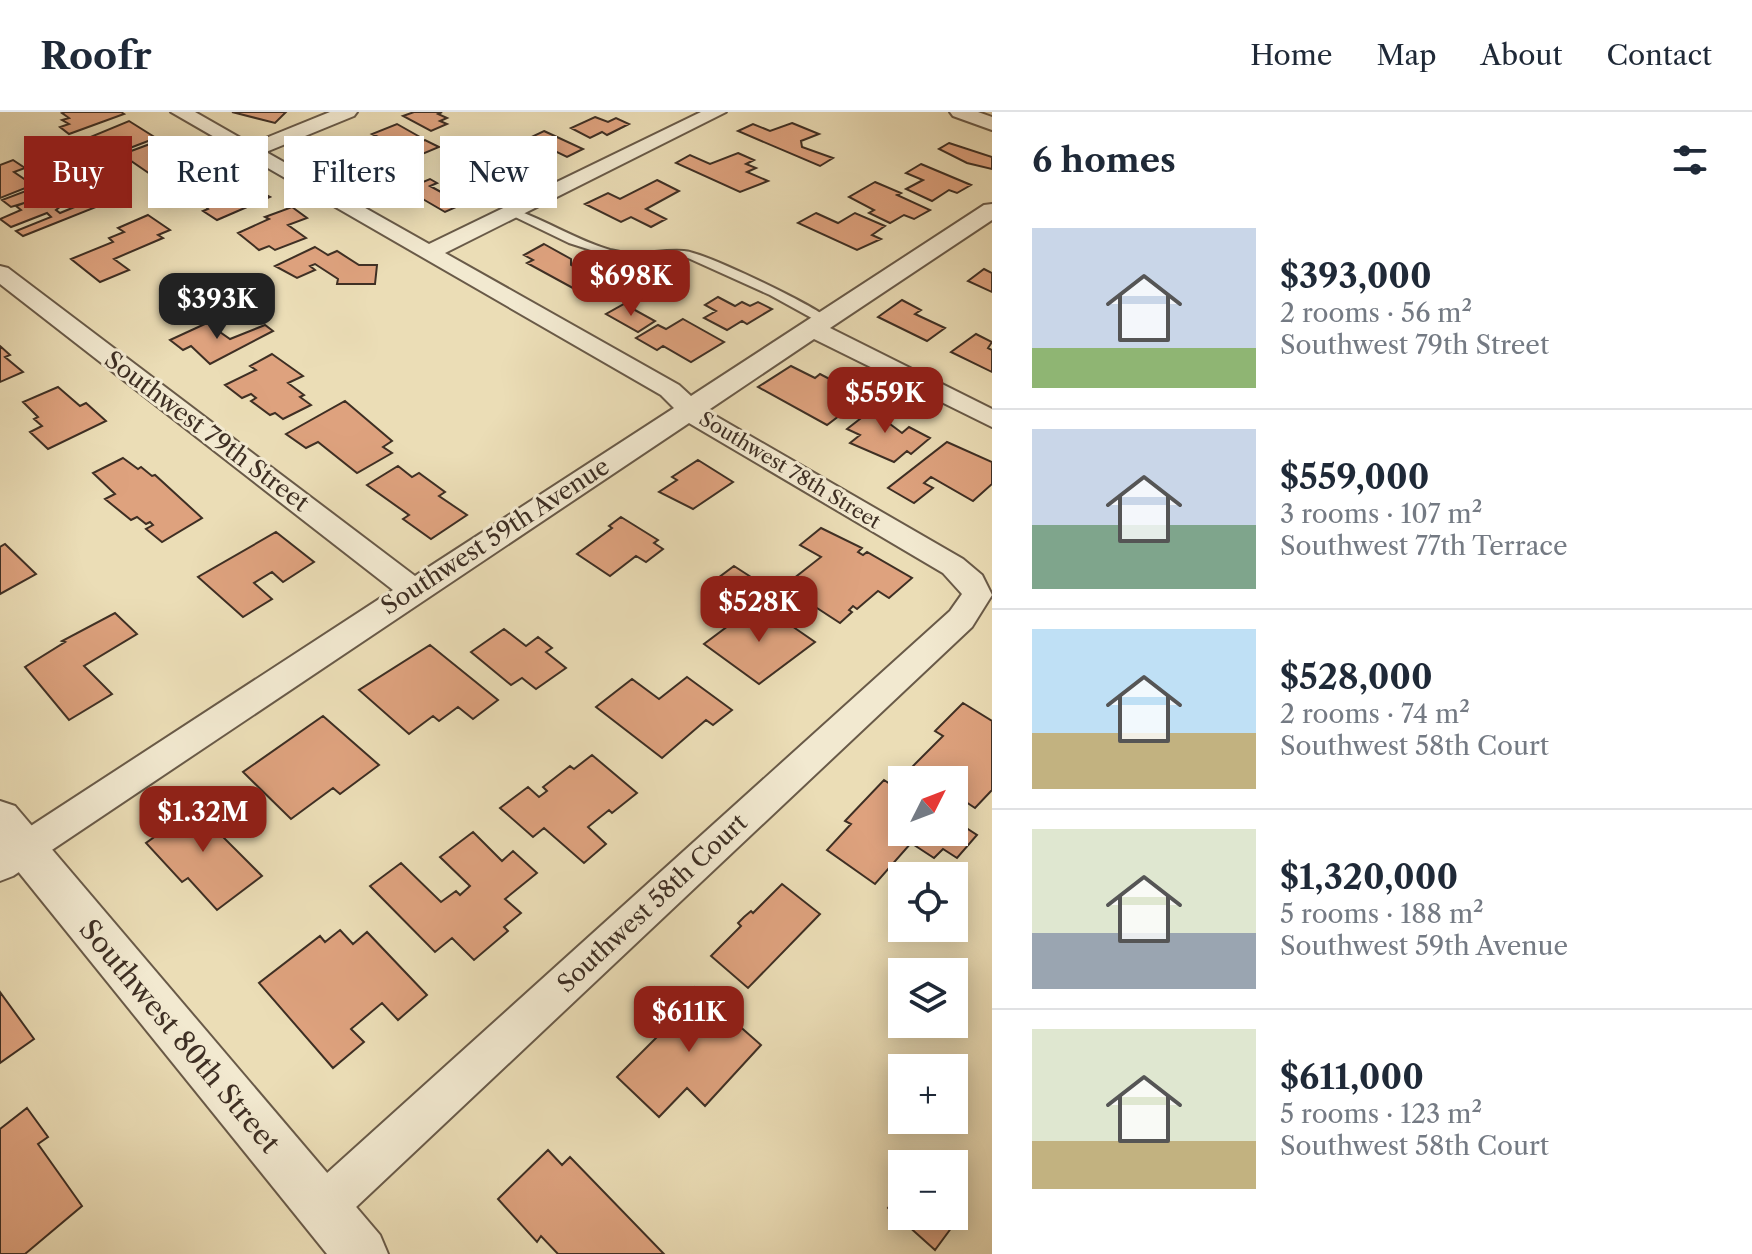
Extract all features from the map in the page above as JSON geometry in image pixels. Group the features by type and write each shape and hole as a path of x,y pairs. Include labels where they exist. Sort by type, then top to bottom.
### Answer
{"street":[{"name":"Southwest 78th Street","path":"181,112 224,136"},
{"path":"268,144 347,112"},
{"path":"430,252 716,112"},
{"path":"960,112 992,124"},
{"name":"Southwest 78th Street","path":"268,161 670,390 705,423 953,566 971,582 977,595"},
{"name":"Southwest 59th Avenue","path":"8,843 414,590 992,210"},
{"name":"Southwest 79th Street","path":"0,273 414,590"},
{"path":"816,324 992,419"},
{"name":"Southwest 58th Court","path":"322,1208 961,619 977,595"},
{"name":"Southwest 80th Street","path":"8,843 361,1254"}],"lane":[{"path":"513,212 579,244 610,254 638,258 658,258 678,252 691,255 774,293 816,324"}],"building":[{"path":"65,112 124,114 69,134 60,127 69,124 62,120 69,118 62,113"},
{"path":"232,112 286,112 275,123"},
{"path":"414,112 442,112 438,114 447,118 440,121 447,124 431,131 403,116"},
{"path":"595,117 608,122 616,118 629,124 607,135 602,132 590,138 571,128"},
{"path":"129,121 153,136 132,147 132,136 93,136"},
{"path":"792,123 819,134 801,141 802,147 833,158 820,166 738,131 753,124 770,131"},
{"path":"397,124 418,136 376,136 372,134"},
{"path":"544,131 555,136 534,136"},
{"path":"557,137 583,149 567,157 557,152"},
{"path":"424,140 425,140 439,147 424,153"},
{"path":"949,143 992,157 992,169 967,163 939,149"},
{"path":"148,145 148,173 132,162 132,151"},
{"path":"738,153 754,160 746,164 756,168 747,172 768,181 740,192 676,163 690,155 710,164"},
{"path":"13,160 24,167 14,172 24,179 24,189 0,198 0,165"},
{"path":"921,164 971,185 957,193 949,190 932,201 906,189 923,180 906,173"},
{"path":"430,179 437,183 430,186 440,191 440,208 454,208 445,212 424,200 424,182"},
{"path":"657,180 679,191 646,209 666,219 651,227 631,217 621,222 585,204 608,193 620,199"},
{"path":"875,182 930,210 914,219 904,215 890,223 869,213 874,210 849,197"},
{"path":"24,192 24,203 11,207 2,200"},
{"path":"24,203 24,208 58,208 56,210 60,213 72,208 93,208 23,236 16,231 51,217 47,213 11,227 0,219 21,210 16,206"},
{"path":"245,208 217,220 203,211"},
{"path":"293,208 307,218 288,225 306,238 275,250 269,246 259,250 238,233 269,219 265,217"},
{"path":"816,213 838,223 855,213 885,226 872,235 881,239 857,250 798,223"},
{"path":"148,215 170,230 158,235 163,238 114,259 129,270 100,282 71,259 113,242 109,238 124,232 118,228"},
{"path":"544,244 571,259 571,265 603,281 582,293 527,263 533,260 524,255"},
{"path":"315,247 328,255 337,251 359,265 377,265 375,284 337,284 338,279 315,264 310,266 315,270 297,278 275,266"},
{"path":"984,269 992,273 992,292 968,281"},
{"path":"207,280 229,295 205,306 184,291"},
{"path":"718,297 735,306 742,302 750,306 758,302 772,309 747,324 742,321 727,330 704,318 716,311 705,305"},
{"path":"902,300 921,310 915,314 945,328 927,341 878,317"},
{"path":"624,304 655,321 638,332 606,314"},
{"path":"683,319 724,342 691,362 663,346 657,350 636,338 658,325 666,329"},
{"path":"207,323 230,339 265,325 273,331 210,364 191,346 183,350 170,340"},
{"path":"976,334 992,342 988,348 992,350 992,372 951,352"},
{"path":"0,346 10,355 5,357 23,372 0,382"},
{"path":"272,354 303,376 288,383 311,405 283,419 275,413 270,415 251,401 256,398 251,394 242,398 225,385 256,370 250,366"},
{"path":"791,366 815,378 820,374 864,397 827,425 758,387"},
{"path":"58,387 80,406 86,403 106,421 48,449 30,432 42,426 34,419 38,417 23,402"},
{"path":"345,401 392,441 383,447 392,453 357,473 318,442 306,448 286,434"},
{"path":"873,403 893,410 886,421 902,433 909,427 930,438 911,454 907,451 894,462 850,443 860,435 847,429 865,415"},
{"path":"947,442 992,462 992,484 973,501 931,477 924,483 933,488 914,503 888,488"},
{"path":"123,458 138,469 141,467 155,475 202,518 162,542 146,529 153,525 150,522 146,524 137,517 131,520 105,499 115,494 93,473"},
{"path":"698,460 733,482 693,509 659,492 677,480 672,477"},
{"path":"398,466 412,477 419,473 445,492 439,496 467,515 431,539 403,519 409,515 367,485"},
{"path":"621,517 658,540 654,543 663,549 646,562 636,556 610,576 577,554 612,528 609,526"},
{"path":"821,528 862,548 858,552 863,555 867,552 912,578 889,598 878,591 857,609 853,606 849,610 852,612 840,623 794,593 803,586 793,579 821,557 800,545"},
{"path":"276,532 314,562 283,582 272,572 254,583 272,599 243,617 198,577"},
{"path":"5,544 36,574 0,594 0,547"},
{"path":"734,566 754,579 737,591 718,578"},
{"path":"752,608 768,618 773,613 815,642 759,684 704,644"},
{"path":"115,613 137,634 84,666 112,694 69,720 25,667 65,642 62,641"},
{"path":"504,629 526,646 538,637 552,648 546,652 566,668 536,689 522,678 511,685 471,652"},
{"path":"430,645 498,700 473,719 458,707 439,721 433,716 409,734 359,690"},
{"path":"687,677 732,710 713,725 706,720 662,758 596,707 632,679 659,699"},
{"path":"963,703 992,721 992,790 975,808 968,803 968,766 913,766 943,736 935,731"},
{"path":"323,716 379,765 340,794 333,788 291,819 243,772"},
{"path":"592,755 637,793 588,827 606,844 584,863 544,828 533,837 500,808 528,787 539,797 547,791 543,787 570,766 574,769"},
{"path":"884,780 888,783 888,846 908,846 894,862 888,862 888,869 875,884 827,850 851,824 845,821"},
{"path":"201,799 231,830 222,836 262,876 217,910 188,878 182,882 146,843 157,835 152,829 161,822 164,825"},
{"path":"968,829 977,835 968,845"},
{"path":"473,832 502,861 513,851 537,873 505,899 521,913 504,927 508,931 474,960 452,938 435,952 370,886 401,863 441,902 456,891 460,895 470,886 440,857"},
{"path":"916,846 967,846 957,858 943,849 934,858"},
{"path":"782,884 820,914 748,988 711,956 741,926 738,923 751,911 753,913"},
{"path":"340,930 353,944 367,932 427,995 398,1020 382,1003 351,1029 364,1042 333,1068 259,983 320,936 325,942"},
{"path":"695,987 761,1045 705,1106 687,1088 659,1117 617,1077 657,1037 652,1032 665,1019 659,1014 676,998 680,1002"},
{"path":"0,992 34,1039 0,1063"},
{"path":"27,1108 48,1137 38,1144 82,1206 25,1254 0,1254 0,1129"},
{"path":"548,1150 562,1165 570,1157 664,1254 558,1254 541,1236 537,1242 498,1199"},
{"path":"913,1230 950,1230 935,1250"}]}
